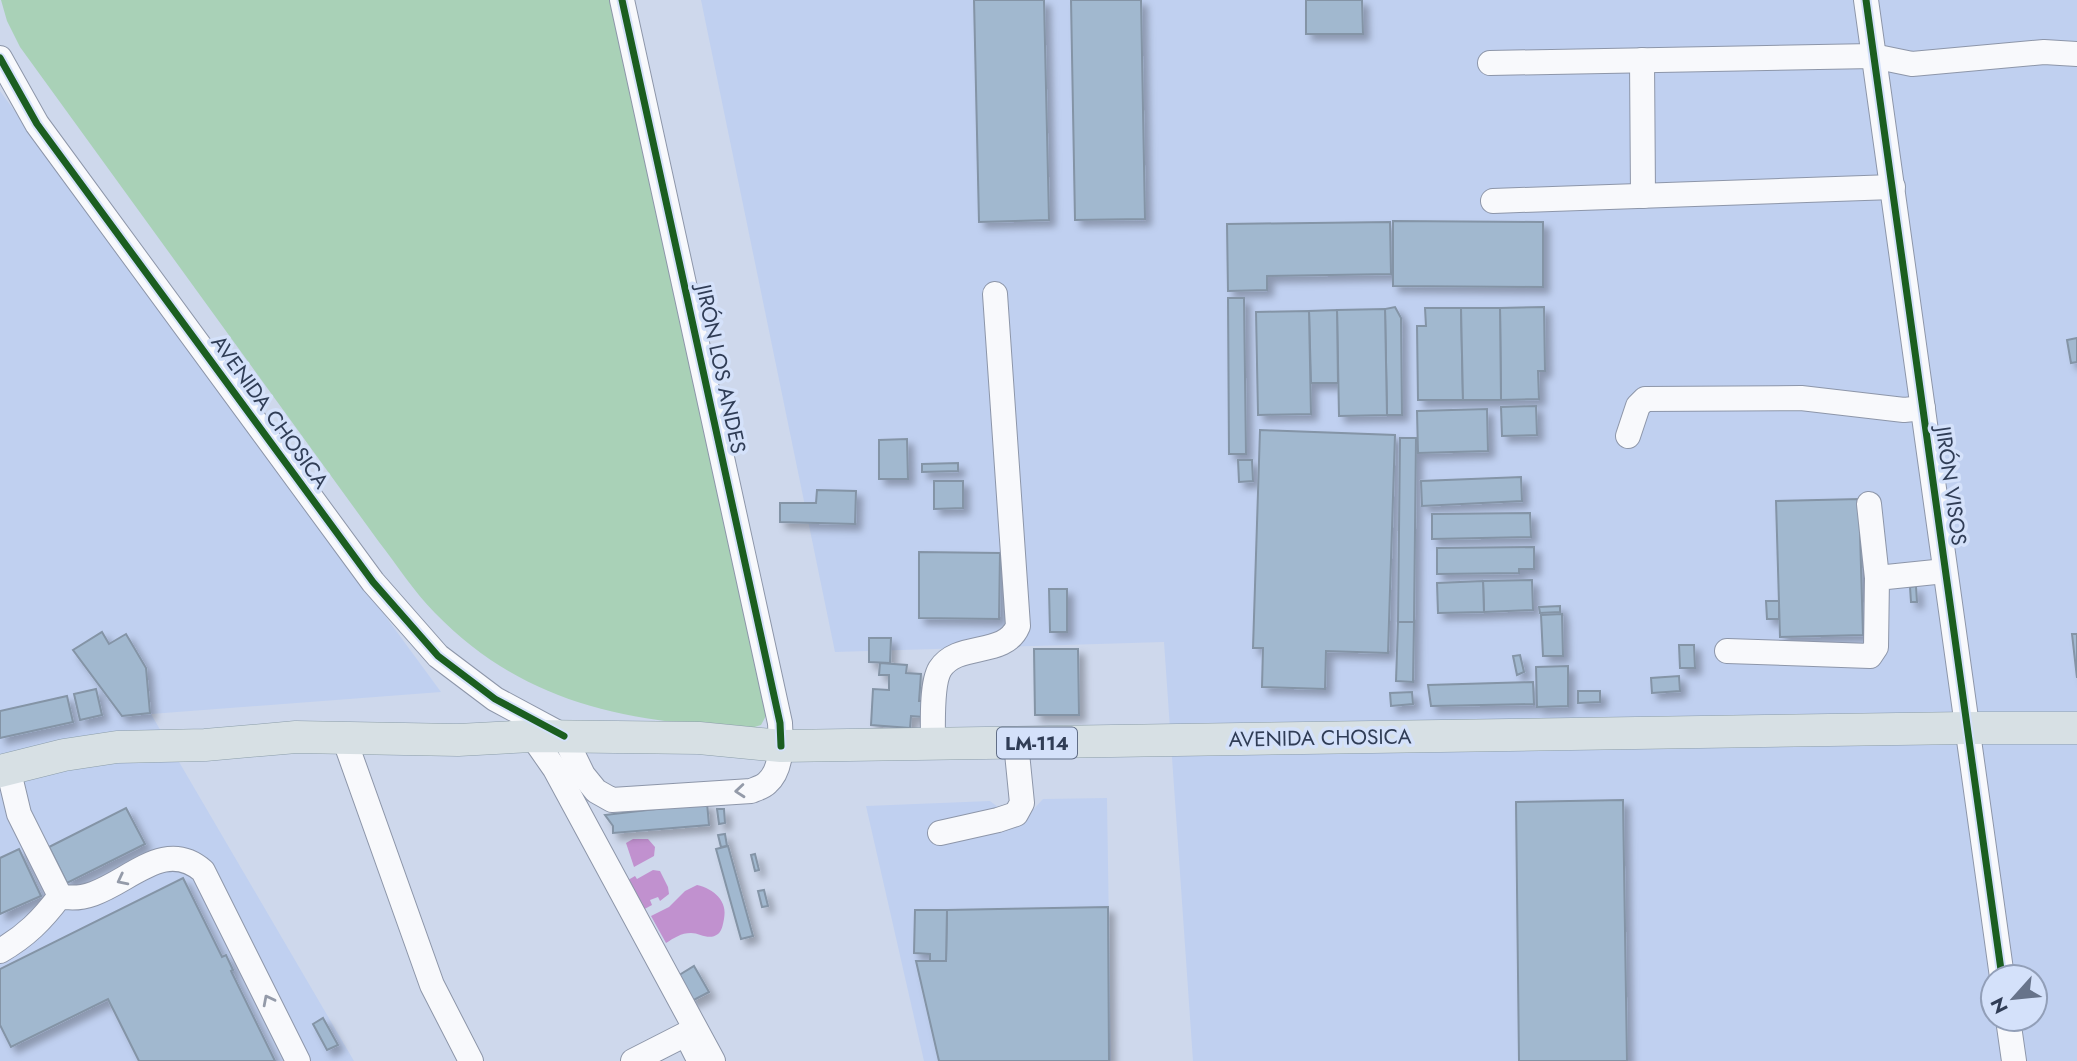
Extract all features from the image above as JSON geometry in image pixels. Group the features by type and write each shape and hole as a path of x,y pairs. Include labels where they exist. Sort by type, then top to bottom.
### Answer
{"main road":[{"name":"AVENIDA CHOSICA","path":"4,770 64,755 117,747 205,745 296,737 458,740 531,736 699,738 781,747 2077,728"}],"street":[{"name":"JIRÓN LOS ANDES","path":"622,0 780,723 781,747"},
{"name":"JIRÓN VISOS","path":"1866,0 1999,963"},
{"path":"1490,63 1874,56 1912,64 2043,52 2077,54"},
{"name":"AVENIDA CHOSICA","path":"0,58 37,124 373,582 438,656 495,699 564,736"},
{"path":"1642,60 1643,196"},
{"path":"1493,201 1893,187"},
{"path":"933,744 933,705 940,669 953,657 1004,643 1014,635 1018,626 995,294"},
{"path":"1628,436 1638,406 1645,399 1801,398 1904,410 1923,408"},
{"path":"1727,651 1870,656 1876,647 1877,578 1869,504"},
{"path":"1877,578 1945,571"},
{"path":"531,736 555,769 710,1055"},
{"path":"564,736 583,775 596,792 612,800 751,790 766,784 776,769 781,747"},
{"path":"344,738 432,985 471,1061"},
{"path":"940,833 1016,814 1022,803 1016,743"},
{"path":"4,770 19,814 60,896 70,899 89,896 163,859 185,859 203,871 298,1061"},
{"path":"0,951 16,942 42,920 60,896"},
{"path":"2010,1033 2014,1061"},
{"path":"633,1061 686,1034 696,1054 710,1055"}],"shaded area":[{"path":"701,0 2077,0 2077,1061 1193,1061 1164,642 835,652"},
{"path":"0,91 441,692 151,714 354,1061 0,1061"},
{"path":"1107,798 1111,1061 924,1061 866,806 990,801 1006,813 1030,813 1043,799"},
{"path":"633,839 648,839 655,847 654,856 634,867 626,843"},
{"path":"653,870 660,871 669,894 660,901 658,897 650,900 652,905 639,912 623,883"},
{"path":"697,885 709,889 722,901 725,913 720,931 711,937 684,934 666,943 651,916 669,907 685,891"}],"green space":[{"path":"1,0 610,0 769,700 768,712 761,725 742,729 712,727 612,712 579,703 518,676 461,638 435,613 379,542 20,47 7,21"}],"building":[{"path":"974,0 1044,0 1049,220 979,222"},
{"path":"1071,0 1141,0 1145,219 1075,220"},
{"path":"1306,0 1362,0 1363,34 1306,34"},
{"path":"1393,221 1543,222 1543,287 1393,286"},
{"path":"1390,222 1391,274 1267,276 1267,290 1228,291 1227,224"},
{"path":"1228,298 1244,298 1246,454 1229,454"},
{"path":"1395,307 1401,318 1402,415 1387,415 1385,309"},
{"path":"1544,307 1545,371 1538,371 1539,399 1501,400 1500,308"},
{"path":"1425,308 1461,308 1463,400 1418,400 1417,326 1426,326"},
{"path":"1461,308 1500,308 1501,400 1463,400"},
{"path":"1385,309 1387,415 1339,416 1337,310"},
{"path":"1337,310 1338,383 1311,383 1309,311"},
{"path":"1309,311 1311,414 1258,415 1256,312"},
{"path":"2077,338 2077,362 2071,363 2067,340"},
{"path":"1536,406 1537,435 1502,436 1501,407"},
{"path":"1487,409 1488,451 1418,453 1417,411"},
{"path":"1260,430 1395,435 1388,653 1326,651 1325,689 1262,687 1263,648 1253,648"},
{"path":"1400,438 1416,438 1414,622 1398,622"},
{"path":"907,439 908,479 879,479 879,440"},
{"path":"1238,460 1252,460 1253,481 1239,482"},
{"path":"958,463 958,471 922,472 922,464"},
{"path":"1521,477 1522,501 1422,506 1421,481"},
{"path":"934,481 963,481 963,508 934,509"},
{"path":"817,490 856,491 855,524 780,522 780,503 816,503"},
{"path":"1859,499 1863,635 1780,637 1776,501"},
{"path":"1530,513 1531,537 1432,539 1432,514"},
{"path":"1534,547 1534,569 1519,569 1519,573 1437,574 1437,548"},
{"path":"919,552 1000,553 999,619 919,618"},
{"path":"1532,580 1533,610 1484,612 1483,581"},
{"path":"1483,581 1484,612 1438,613 1437,583"},
{"path":"1916,586 1917,602 1911,602 1910,587"},
{"path":"1049,589 1067,589 1067,632 1050,632"},
{"path":"1766,601 1779,601 1779,619 1767,619"},
{"path":"1560,606 1560,612 1540,613 1539,607"},
{"path":"1562,614 1563,656 1543,656 1541,615"},
{"path":"1398,622 1414,622 1413,682 1396,681"},
{"path":"102,632 109,644 126,634 146,668 150,713 122,716 73,650"},
{"path":"2072,634 2077,634 2077,678"},
{"path":"869,638 891,638 890,663 869,662"},
{"path":"1679,645 1694,645 1695,668 1680,668"},
{"path":"1034,649 1078,649 1079,715 1035,715"},
{"path":"1520,655 1524,672 1517,675 1513,656"},
{"path":"880,663 907,665 906,673 921,674 919,701 925,701 924,717 911,716 910,728 871,725 873,689 889,690 889,675 879,675"},
{"path":"1568,666 1568,706 1537,707 1536,667"},
{"path":"1679,676 1680,691 1652,693 1651,678"},
{"path":"1533,682 1534,704 1431,706 1428,685"},
{"path":"96,689 102,715 80,720 74,694"},
{"path":"1578,691 1600,691 1600,702 1578,703"},
{"path":"1412,692 1413,704 1391,706 1390,693"},
{"path":"67,696 73,722 0,738 0,711"},
{"path":"1623,800 1627,1061 1519,1061 1516,802"},
{"path":"707,803 709,825 613,833 613,826 605,815"},
{"path":"126,808 145,844 67,883 49,847"},
{"path":"717,809 724,809 725,823 719,824"},
{"path":"725,834 727,846 721,847 718,835"},
{"path":"728,846 753,936 741,939 716,849"},
{"path":"19,849 41,896 0,914 0,858"},
{"path":"755,854 759,870 755,871 751,855"},
{"path":"183,878 222,957 226,955 233,970 231,971 275,1061 139,1061 108,999 11,1047 0,1025 0,969"},
{"path":"764,890 768,906 762,907 758,891"},
{"path":"1108,907 1109,1061 939,1061 916,961 946,961 947,910"},
{"path":"915,910 947,910 946,961 930,961 930,954 914,953"},
{"path":"694,966 709,992 690,1002 676,977"},
{"path":"323,1018 338,1045 327,1050 313,1024"}],"cycle path":[{"path":"622,0 780,723 781,746"},
{"path":"1866,0 2000,963"},
{"path":"0,58 37,124 373,582 438,656 495,699 564,736"}]}
